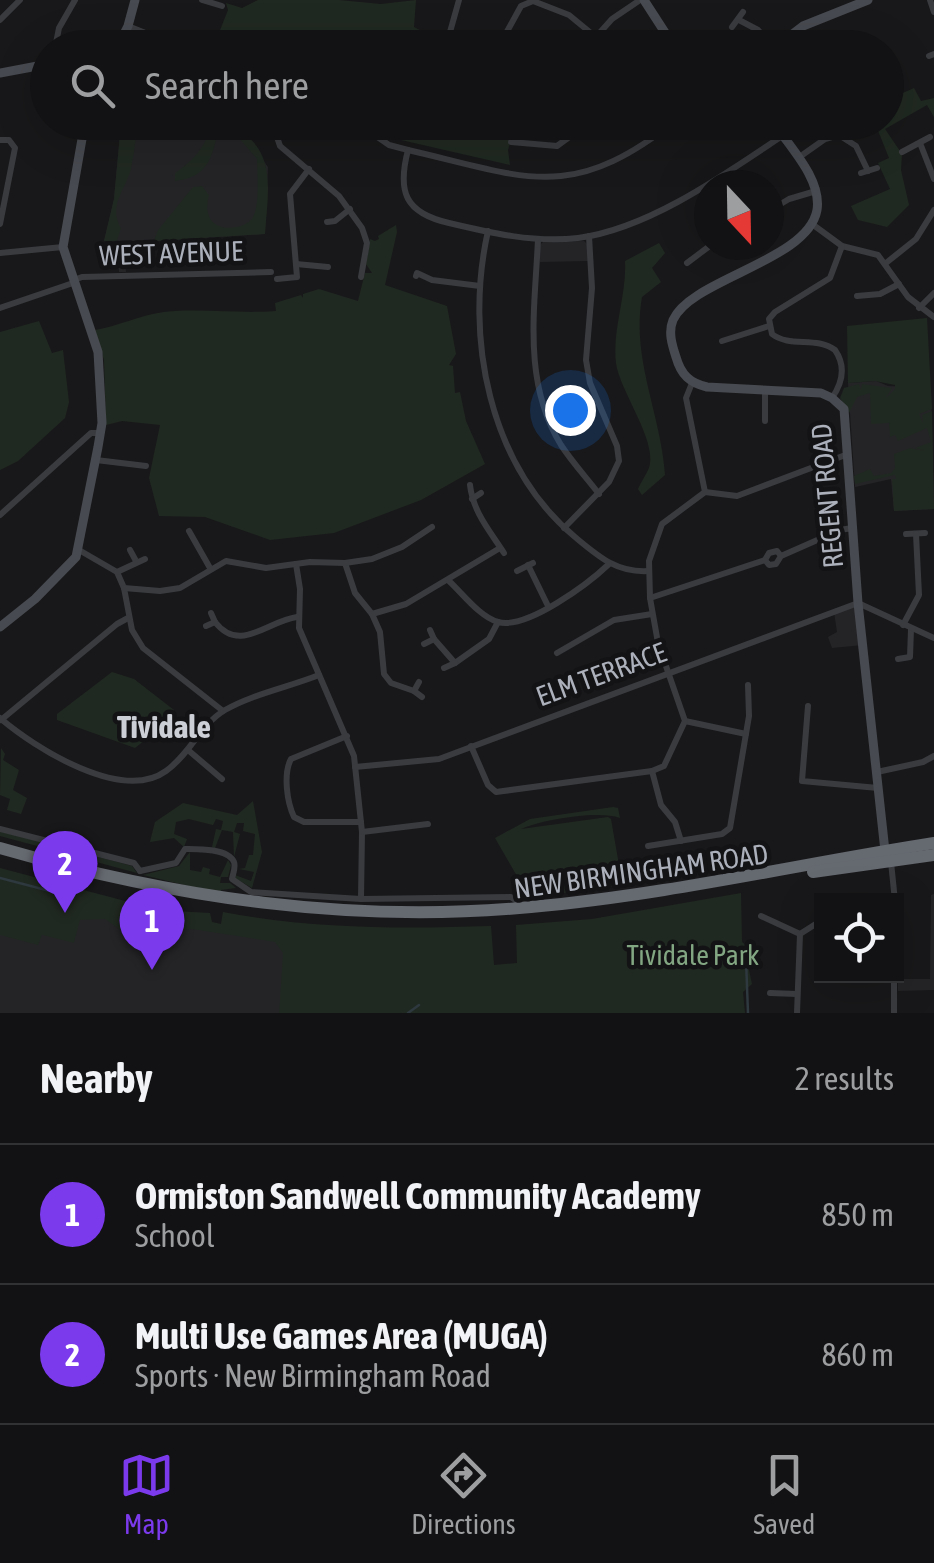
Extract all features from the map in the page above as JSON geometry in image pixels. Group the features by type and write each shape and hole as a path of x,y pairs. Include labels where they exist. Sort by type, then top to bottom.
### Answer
{"highway":[{"name":"NEW BIRMINGHAM ROAD","path":"0,852 102,883 192,901 275,911 360,909 529,915 604,907 888,856 934,843"},
{"name":"NEW BIRMINGHAM ROAD","path":"0,852 139,877 192,895 420,912 527,908 888,856 934,853"}],"street":[{"path":"0,20 20,0"},
{"path":"59,30 75,0"},
{"path":"126,30 135,0"},
{"path":"202,0 222,6"},
{"path":"451,30 460,0"},
{"path":"602,30 612,18 642,0 663,30"},
{"path":"798,30 868,0"},
{"path":"930,0 934,12"},
{"path":"510,30 522,6 534,1 569,15 587,30"},
{"path":"732,27 741,16 758,30"},
{"path":"128,26 138,30"},
{"path":"0,73 30,67"},
{"path":"902,152 930,137"},
{"path":"0,140 9,140 14,148 0,224"},
{"path":"0,628 35,599 80,550 96,460 100,432 98,352 64,246 83,140"},
{"path":"278,140 350,209 366,238 367,269 361,278"},
{"path":"384,140 408,150 530,178 563,178 622,158 648,140"},
{"path":"511,142 557,146 565,140"},
{"path":"408,150 403,187 418,212 430,219 538,239 589,236 658,210 776,140"},
{"path":"705,492 686,398 692,383 679,368 670,332 676,314 692,301 792,244 812,224 817,208 816,191 785,140"},
{"path":"797,159 824,140"},
{"path":"847,140 856,146 864,172 878,168"},
{"path":"920,143 934,179"},
{"path":"309,170 290,194 296,264 328,267"},
{"path":"784,202 816,191"},
{"path":"327,222 335,221 350,209"},
{"path":"886,263 922,232 934,210"},
{"path":"812,224 842,246 870,250 886,263 919,308 934,317"},
{"path":"488,231 480,286 482,359 497,418 523,475 564,528 610,564 623,570 649,570"},
{"path":"564,528 599,494 618,468 620,454 600,412 588,370 586,348 592,288 589,236"},
{"path":"538,239 532,340 537,385 560,442 599,494"},
{"path":"0,253 64,246"},
{"path":"832,398 843,368 836,350 819,342 781,340 772,334 769,318 830,278 842,246"},
{"path":"687,263 694,258"},
{"name":"WEST AVENUE","path":"0,308 82,278 297,277 296,264"},
{"path":"417,272 432,280 480,286"},
{"path":"856,296 880,294 900,284"},
{"path":"919,308 934,293"},
{"path":"722,341 769,326"},
{"name":"REGENT ROAD","path":"692,383 820,394 832,398 844,410 858,603 888,856"},
{"path":"765,390 765,421"},
{"path":"0,515 91,434 100,432"},
{"path":"472,746 488,785 496,792 652,771 664,766 685,721 658,643 650,598 653,541 662,524 705,492 737,496 848,454"},
{"path":"96,460 146,466"},
{"path":"372,614 406,604 449,581 459,570 502,550 472,499 470,485"},
{"path":"472,499 481,493"},
{"path":"0,504 10,506"},
{"path":"124,588 180,588 210,568 236,560 266,568 378,558 427,536 432,526"},
{"path":"650,598 765,560 769,565 776,564 781,556 852,528"},
{"path":"188,532 210,568"},
{"path":"898,660 910,657 907,627 919,595 911,534 926,533"},
{"path":"196,544 204,538"},
{"path":"80,550 118,572 128,618 143,648 223,711"},
{"path":"130,550 136,562"},
{"path":"118,572 145,558"},
{"path":"345,563 356,593 380,632 384,674 418,694 420,682"},
{"path":"296,564 300,589 297,617 347,736 355,767 362,832 360,909"},
{"path":"516,571 531,564 548,606"},
{"path":"449,581 488,617 498,622 520,621 587,584 610,564"},
{"path":"858,603 934,638"},
{"name":"ELM TERRACE","path":"355,767 430,761 858,603"},
{"path":"211,613 226,635 240,638 297,617"},
{"path":"557,653 614,620 652,614"},
{"path":"128,618 1,719 40,748 123,782 155,778 188,750 223,711 320,675"},
{"path":"206,626 214,622"},
{"path":"444,668 489,639 498,622"},
{"path":"424,644 432,635 455,663"},
{"path":"648,846 722,834 730,828 746,734 748,685"},
{"path":"808,706 802,781 878,788"},
{"path":"685,721 746,734"},
{"path":"347,736 291,759 286,768 290,809 294,817 304,822 361,822"},
{"path":"188,750 222,779"},
{"path":"877,772 934,756"},
{"path":"652,771 656,794 675,822 681,841"},
{"path":"362,832 428,824"},
{"name":"NEW BIRMINGHAM ROAD","path":"0,829 134,863 139,877 176,863 185,849 209,850 231,858 232,879 251,892 360,909"},
{"path":"888,856 894,870 895,893"},
{"path":"761,916 800,934"},
{"path":"800,934 814,925"},
{"path":"796,1013 800,934"},
{"path":"894,983 894,1013"},
{"path":"770,994 797,994"}],"shaded area":[{"path":"119,140 248,140 268,167 265,234 125,243 126,272 119,272 117,241 104,241 114,199"},
{"path":"584,241 589,261 540,262 543,242"},
{"path":"876,381 888,386 931,388 934,509 894,511 891,479 855,487 848,383"},
{"path":"858,603 863,645 832,648 828,637 837,632 834,612"},
{"path":"0,880 216,928 309,930 296,1013 0,1013"},
{"path":"934,894 934,990 898,991 898,983 904,983 904,979 930,979"}],"green space":[{"path":"258,0 381,4 416,0 414,27 420,30 220,30 228,10 226,3 242,8"},
{"path":"914,88 921,101 934,98 934,117 927,105 904,118 904,92"},
{"path":"119,140 136,140 130,173 117,203 121,228 117,241 104,241 114,199"},
{"path":"205,140 216,140 203,169 192,177 175,181 175,173"},
{"path":"241,140 254,143 266,166 265,234 154,241 158,230 193,187 202,186 209,195 207,209 216,225 233,228 249,222 257,197 257,159"},
{"path":"401,140 511,140 510,165"},
{"path":"882,140 892,140 902,154 901,170 909,205 887,227 858,220 851,206 890,189 878,163 889,158"},
{"path":"396,225 385,285 447,306 456,354 449,365 453,366 455,393 460,392 466,421 485,464 421,500 334,533 270,540 205,517 159,516 149,478 160,425 122,421 106,425 104,360 95,330 164,312 276,311 275,303 301,295 303,298 303,294 319,289 358,301 365,273 372,273 366,264 370,239 379,239"},
{"path":"659,243 665,253 652,268 661,282 642,297 640,342 665,475 642,495 638,489 649,468 648,444 619,375 616,337 625,261"},
{"path":"927,318 932,409 919,414 923,423 922,415 932,411 934,509 894,511 895,475 855,484 854,476 870,469 874,476 891,473 895,468 894,454 910,448 925,451 915,448 931,442 927,428 898,441 895,435 890,437 889,423 871,424 870,393 857,397 849,413 840,398 844,388 859,384 861,390 862,384 892,388 886,398 895,385 875,381 848,383 847,326"},
{"path":"39,321 52,353 63,350 69,402 65,418 18,461 0,470 0,332"},
{"path":"112,672 134,679 174,710 175,716 135,748 57,720 57,714"},
{"path":"1,748 3,760 19,770 13,790 27,798 21,814 7,810 10,799 0,795"},
{"path":"253,801 262,852 252,888 235,878 251,881 254,872 239,869 245,868 249,855 253,855 255,834 243,831 244,823 237,823 234,832 240,834 234,857 233,832 222,830 215,848 212,847 216,829 221,830 223,821 216,819 213,825 189,819 176,822 174,834 187,839 184,847 174,838 150,842 155,822 183,803 237,815"},
{"path":"618,808 620,818 598,815 570,817 521,829 608,817 619,865 626,864 628,874 652,870 638,883 519,899 525,890 495,838 530,819"},
{"path":"0,830 132,866 137,873 0,836"},
{"path":"190,852 190,870 201,872 203,867 220,877 228,860 228,877 221,877 220,883 236,888 221,890 222,894 143,875 179,866"},
{"name":"Tividale Park","path":"0,868 129,902 210,913 212,922 221,924 223,912 357,927 491,926 494,965 517,963 516,925 592,919 741,893 742,942 750,949 747,961 752,984 743,992 745,1013 279,1013 283,953 275,942 192,929 125,933 105,919 80,920 74,943 42,935 38,945 0,935"}],"waterway":[{"path":"0,878 69,896"},
{"path":"746,959 748,1013"},
{"path":"408,1013 419,1005"}],"place":[{"name":"Multi Use Games Area (MUGA)","path":"65,913"},
{"name":"Ormiston Sandwell Community Academy","path":"152,970"}],"district":[{"name":"Tividale","path":"164,727"}]}
